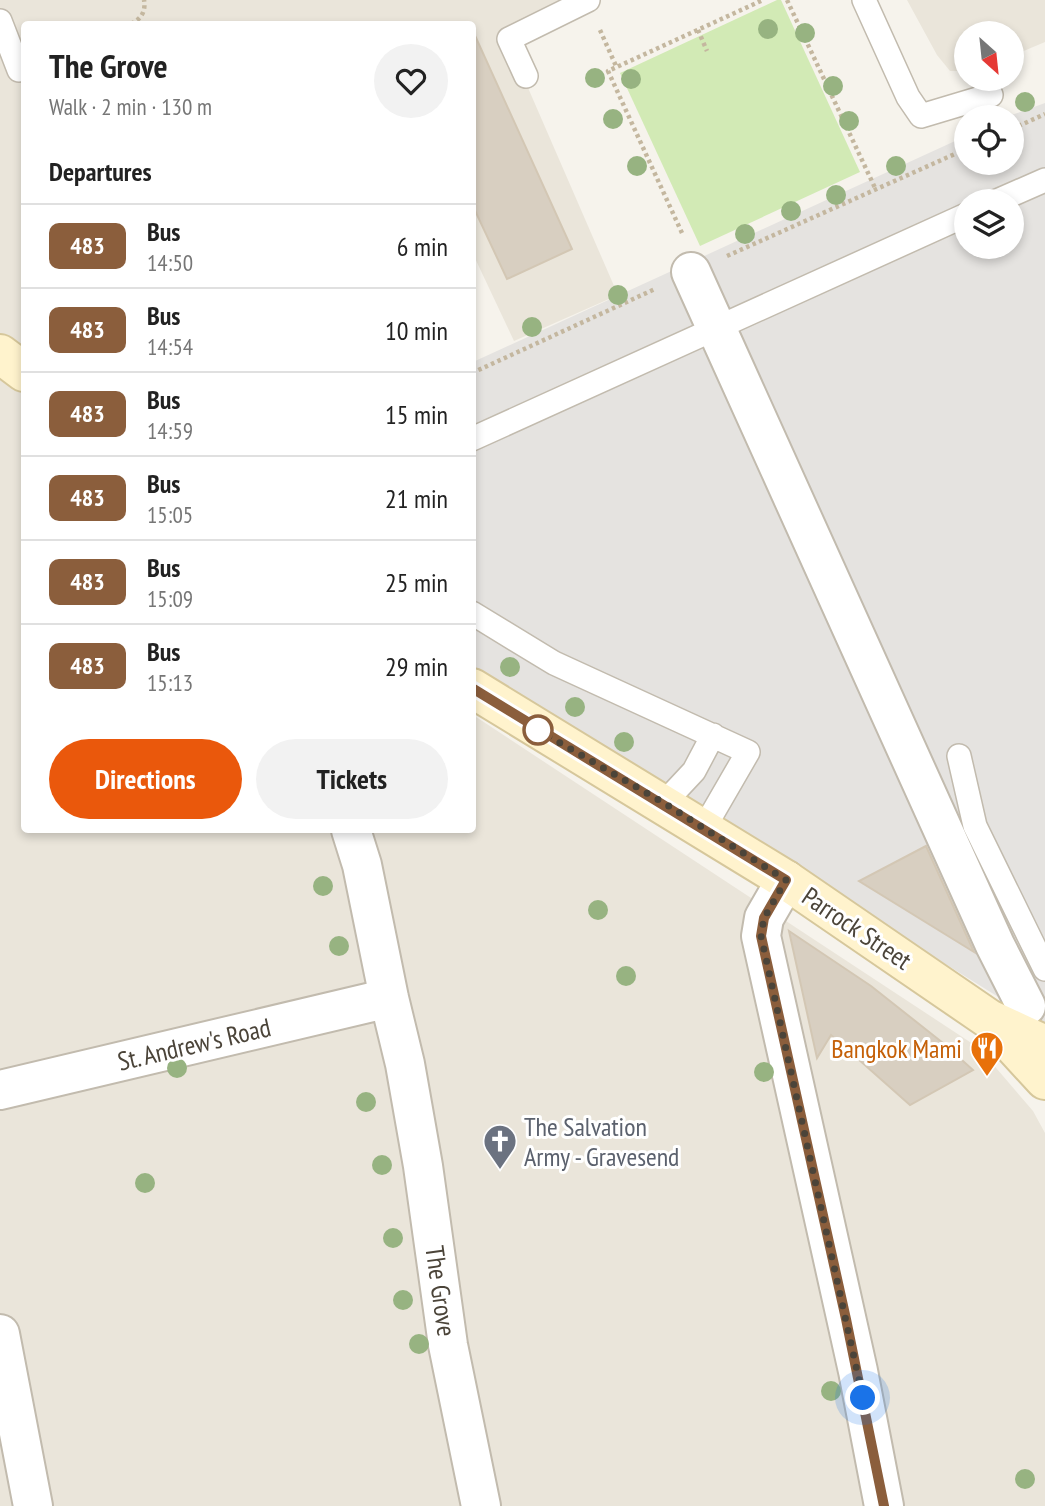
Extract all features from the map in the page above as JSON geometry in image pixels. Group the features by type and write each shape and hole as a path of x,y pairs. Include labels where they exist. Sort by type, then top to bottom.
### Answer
{"street":[{"path":"689,258 717,328 1026,1006"},
{"path":"0,354 21,370"},
{"name":"Parrock Street","path":"476,691 786,880 989,1019 1045,1045"},
{"name":"The Grove","path":"352,833 362,865 405,1064 424,1166 448,1345 481,1506"},
{"path":"786,880 764,918 761,936 855,1358 884,1506"},
{"name":"St. Andrew's Road","path":"0,1090 389,998"},
{"name":"Parrock Street","path":"989,1019 1045,1080"},
{"path":"0,1334 33,1506"}],"lane":[{"path":"526,76 509,39 588,0"},
{"path":"864,0 908,97 921,116 992,95"},
{"path":"0,21 17,71"},
{"path":"1024,189 1045,180"},
{"path":"476,437 954,220"},
{"path":"476,615 554,663 748,752 704,828"},
{"path":"664,803 694,771 713,735"},
{"path":"959,756 975,826 1045,969"}],"path":[{"path":"137,21 145,8 144,0"},
{"path":"689,258 608,71 763,0"},
{"path":"787,0 813,62 876,190"},
{"path":"698,30 707,51"},
{"path":"1024,124 1045,114"}],"shaded area":[{"path":"0,0 566,0 502,28 618,295 514,341 476,260 476,21 21,21 21,833 476,833 476,717 979,1048 1033,1111 1045,1133 1045,1506 0,1506"},
{"path":"907,0 1045,0 1045,42 1024,51 1024,21 954,21 954,71 950,71 937,55"},
{"path":"1045,103 1045,1026 915,945 715,812 536,708 476,668 476,361 954,142 954,175 1024,175 1024,111"}],"green space":[{"path":"781,0 860,172 700,246 620,73"}],"building":[{"path":"476,38 572,249 507,279 476,213"},
{"path":"926,846 974,952 859,881"},
{"path":"789,931 871,986 973,1070 910,1105 831,1035 817,1058"}],"bus line":[{"name":"483","path":"476,691 786,880 764,918 761,936 858,1371 884,1506"}],"place":[{"name":"Bangkok Mami","path":"987,1078"},
{"name":"The Salvation Army - Gravesend","path":"500,1171"}],"route":[{"path":"538,730 664,803 786,880 764,918 761,936 863,1398"}]}
